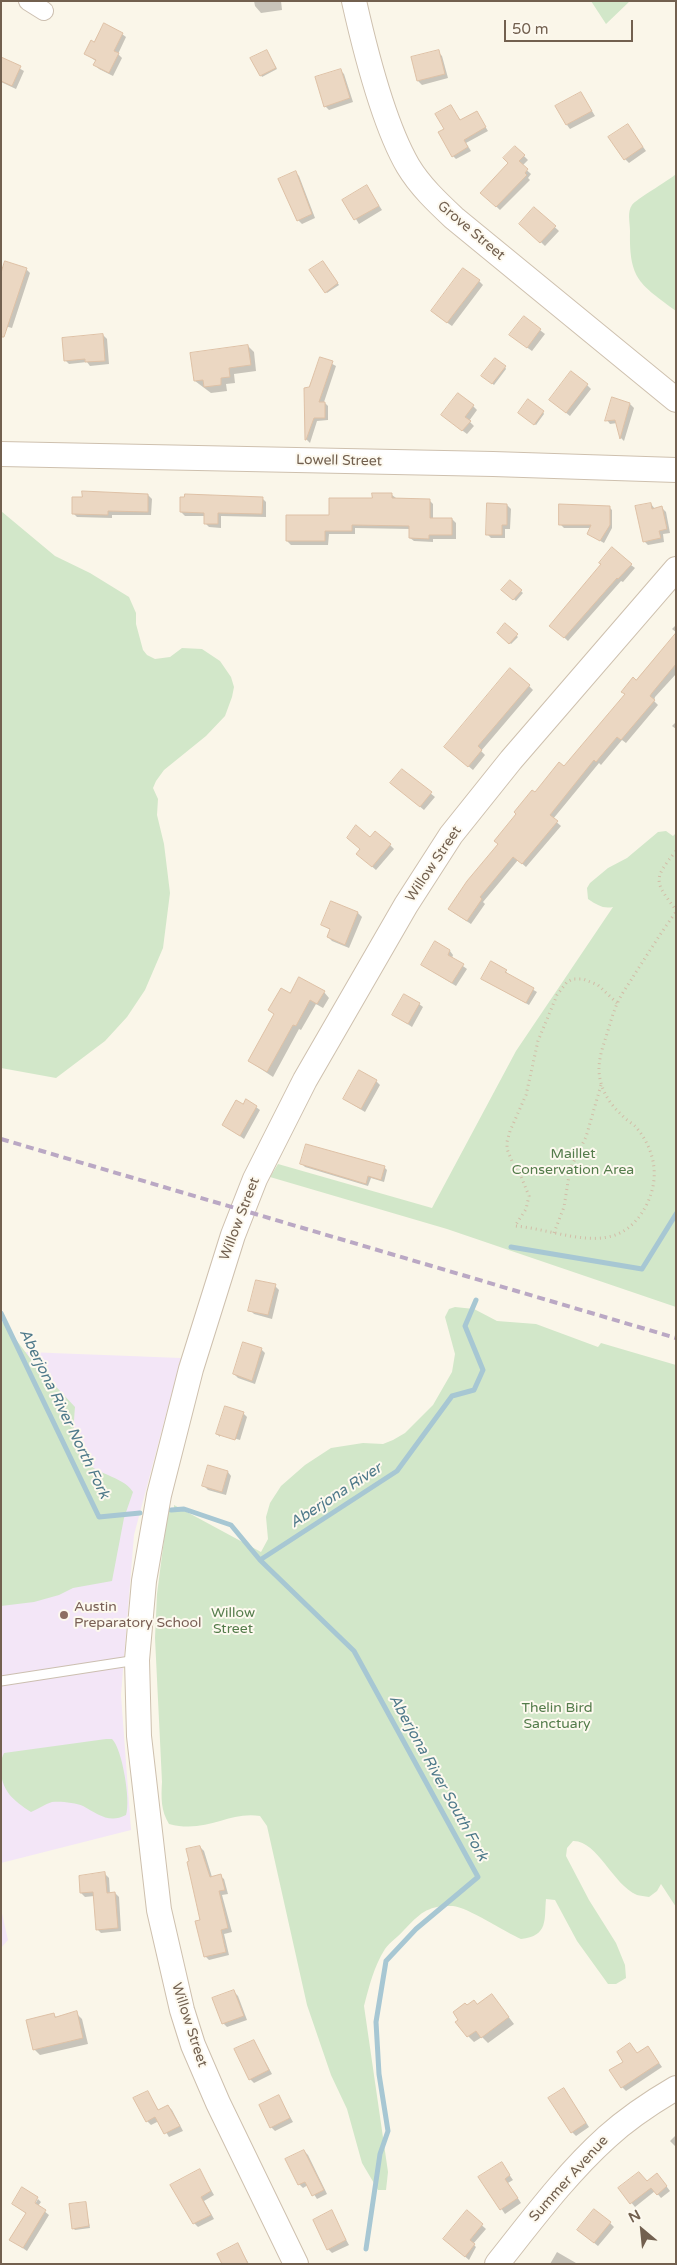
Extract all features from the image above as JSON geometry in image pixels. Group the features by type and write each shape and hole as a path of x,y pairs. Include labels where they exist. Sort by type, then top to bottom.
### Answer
{"main road":[{"name":"Grove Street","path":"354,1 390,125 408,166 428,192 466,228 676,400"},
{"name":"Lowell Street","path":"1,454 676,470"},
{"name":"Willow Street","path":"296,2264 214,2094 182,2010 166,1944 154,1876 140,1736 137,1660 144,1581 159,1495 184,1394 211,1300 239,1218 280,1128 305,1080 406,905 451,836 510,760 676,569"},
{"name":"Summer Avenue","path":"497,2264 541,2209 599,2144 643,2108 676,2088"}],"street":[{"path":"28,1 44,11"}],"lane":[{"path":"1,1681 137,1660"}],"path":[{"path":"617,1003 598,985 578,978 562,986 556,995 538,1041 526,1095 510,1131 507,1149 529,1196 526,1209 515,1226 590,1239 611,1238 623,1233 637,1220 647,1204 654,1186 656,1167 651,1152 636,1126 621,1115 609,1100 601,1085 599,1069 601,1054 617,1003 676,911 662,894 659,884 662,869 676,851"},
{"path":"554,1233 564,1207 570,1169 586,1136 601,1085"}],"shaded area":[{"name":"Austin Preparatory School","path":"1,1351 181,1358 134,1535 121,1695 131,1830 1,1863"},
{"path":"1,1909 8,1940 1,1948"}],"green space":[{"path":"591,1 630,1 606,24"},
{"path":"676,174 676,311 645,287 635,271 630,247 629,217 630,208 634,203"},
{"path":"1,511 55,556 90,573 129,597 136,613 136,624 143,650 147,655 155,659 170,657 182,648 202,649 220,661 231,677 234,687 225,716 206,736 164,770 153,788 158,799 157,815 164,844 170,893 163,948 145,990 127,1017 105,1041 56,1078 1,1068"},
{"name":"Maillet Conservation Area","path":"666,831 673,836 676,833 676,1307 447,1229 270,1177 278,1164 432,1208 516,1051 613,907 600,906 588,899 587,888 590,883 608,868 627,858 658,832"},
{"name":"Thelin Bird Sanctuary","path":"455,1307 474,1309 497,1321 536,1324 598,1347 601,1343 676,1365 676,1907 661,1884 657,1891 649,1897 637,1895 620,1882 590,1848 582,1843 573,1841 567,1848 566,1856 589,1900 616,1943 625,1965 626,1978 616,1984 608,1984 577,1941 555,1900 546,1899 545,1920 541,1930 530,1937 521,1939 459,1907 437,1907 425,1911 415,1919 387,1946 381,1956 372,1977 364,2006 388,2172 386,2190 378,2190 362,2163 347,2109 331,2075 307,2005 267,1826 260,1816 248,1815 206,1825 183,1826 169,1824 164,1814 155,1638 157,1594 168,1509 174,1509 174,1505 261,1552 268,1539 266,1517 270,1503 281,1486 305,1465 331,1448 363,1443 383,1444 405,1433 433,1405 452,1372 455,1354 445,1317 449,1309"},
{"path":"1,1320 33,1362 75,1407 75,1440 81,1457 96,1469 125,1484 133,1492 124,1518 112,1581 73,1588 59,1595 34,1602 1,1606"},
{"path":"112,1739 116,1744 122,1763 127,1808 126,1815 120,1818 104,1817 83,1806 60,1802 49,1803 31,1812 10,1795 3,1783 1,1761 4,1753"}],"building":[{"path":"104,23 123,33 114,51 119,53 109,73 93,65 96,60 84,54 91,40 94,42"},
{"path":"267,50 276,68 260,76 250,58"},
{"path":"439,50 445,74 417,81 411,57"},
{"path":"1,57 21,66 12,86 1,81"},
{"path":"341,69 350,98 324,107 315,77"},
{"path":"581,92 592,111 566,125 555,106"},
{"path":"451,105 460,120 477,111 486,127 464,140 468,147 452,157 438,132 444,129 435,114"},
{"path":"628,124 643,147 624,160 608,137"},
{"path":"515,146 525,155 519,161 528,169 525,173 527,175 496,207 480,193 508,163 503,158"},
{"path":"296,171 312,214 297,221 278,179"},
{"path":"367,185 379,206 354,220 342,200"},
{"path":"534,207 556,226 540,243 519,224"},
{"path":"5,261 27,268 4,337 1,337 1,273"},
{"path":"323,261 338,283 325,293 309,270"},
{"path":"463,268 480,280 447,323 431,311"},
{"path":"524,316 541,329 527,348 509,335"},
{"path":"103,334 105,361 85,362 85,359 64,361 62,338"},
{"path":"248,345 251,365 229,368 230,377 221,378 221,385 204,387 203,380 194,381 190,353"},
{"path":"320,357 333,361 319,402 325,402 325,418 314,418 305,440 304,388 309,387"},
{"path":"495,358 506,366 492,384 481,376"},
{"path":"571,371 588,384 566,413 549,400"},
{"path":"458,393 474,405 465,417 471,421 462,431 441,415"},
{"path":"612,397 630,403 620,439 615,420 605,421"},
{"path":"528,399 544,411 534,425 518,413"},
{"path":"82,491 148,494 148,512 108,511 108,515 72,514 72,497 82,497"},
{"path":"372,493 392,493 392,498 430,499 430,518 452,518 452,535 429,535 429,539 409,538 409,526 352,525 352,531 325,531 325,541 286,541 286,515 329,515 329,498 372,498"},
{"path":"185,494 263,497 262,514 218,513 218,524 204,524 204,513 180,512 180,497 184,497"},
{"path":"487,503 507,504 507,525 502,525 502,535 486,535"},
{"path":"651,503 652,509 662,506 667,529 659,531 661,538 643,542 635,506"},
{"path":"559,504 610,506 610,525 600,541 587,534 591,525 559,525"},
{"path":"612,547 632,564 617,578 564,638 549,626 601,564 599,563"},
{"path":"510,580 522,590 513,600 501,590"},
{"path":"505,623 518,634 509,644 497,633"},
{"path":"676,633 676,664 650,696 655,700 621,740 617,737 596,762 594,760 550,815 558,821 522,864 513,857 480,897 482,899 467,921 448,909 467,881 498,844 494,841 516,814 514,812 532,790 535,792 559,762 564,766 625,694 621,692 633,677 636,680"},
{"path":"510,668 530,685 478,746 482,750 468,767 444,747"},
{"path":"402,769 432,792 420,807 390,783"},
{"path":"356,825 370,837 375,831 391,844 372,867 356,854 360,849 347,838"},
{"path":"331,901 358,912 345,945 327,937 330,929 321,925"},
{"path":"435,941 450,950 448,955 464,964 452,983 421,965"},
{"path":"491,961 507,970 505,972 534,988 526,1003 481,979"},
{"path":"299,977 325,991 317,1004 310,1000 296,1026 293,1025 267,1072 248,1061 274,1014 268,1010 281,988 290,993"},
{"path":"404,994 420,1003 408,1024 392,1015"},
{"path":"359,1070 377,1080 361,1109 343,1099"},
{"path":"246,1099 257,1106 240,1136 222,1125 236,1100 243,1104"},
{"path":"306,1144 385,1166 381,1180 368,1176 366,1184 300,1164"},
{"path":"256,1280 276,1284 268,1315 248,1311"},
{"path":"243,1342 262,1348 252,1381 233,1374"},
{"path":"225,1406 244,1412 235,1440 216,1434"},
{"path":"208,1465 228,1471 222,1492 202,1486"},
{"path":"200,1846 210,1877 221,1874 225,1890 219,1891 228,1928 221,1930 226,1952 204,1957 195,1921 200,1920 187,1862 189,1861 186,1849"},
{"path":"105,1872 107,1893 115,1892 118,1928 96,1930 93,1892 80,1893 79,1876"},
{"path":"234,1990 244,2016 222,2024 212,1998"},
{"path":"492,1994 509,2017 481,2038 476,2031 467,2037 455,2022 458,2020 453,2012 465,2003 467,2005 474,2000 477,2004"},
{"path":"77,2011 83,2038 33,2050 26,2020 54,2013 55,2017"},
{"path":"254,2040 269,2070 249,2080 234,2049"},
{"path":"630,2043 637,2053 648,2046 659,2063 621,2088 609,2070 623,2062 617,2052"},
{"path":"564,2088 586,2123 571,2133 548,2098"},
{"path":"148,2091 158,2110 168,2105 180,2126 164,2134 155,2117 146,2122 133,2098"},
{"path":"279,2095 290,2118 270,2128 259,2105"},
{"path":"304,2150 324,2190 312,2196 305,2182 298,2185 285,2159"},
{"path":"502,2162 510,2175 505,2179 518,2198 500,2210 478,2177"},
{"path":"200,2169 211,2191 201,2197 211,2215 193,2224 170,2185"},
{"path":"639,2172 647,2181 657,2173 667,2186 657,2195 651,2188 630,2204 618,2188"},
{"path":"22,2187 38,2197 35,2203 46,2210 23,2248 9,2240 26,2213 12,2204"},
{"path":"86,2202 89,2226 72,2229 69,2204"},
{"path":"594,2209 611,2222 594,2243 577,2230"},
{"path":"332,2210 346,2240 327,2250 313,2220"},
{"path":"467,2210 483,2224 470,2240 475,2244 465,2257 443,2239"},
{"path":"238,2243 248,2264 222,2264 217,2254"}],"waterway":[{"name":"Aberjona River","path":"511,1247 642,1269 676,1214"},
{"name":"Aberjona River","path":"260,1560 397,1471 452,1396 474,1390 483,1370 465,1326 476,1300"},
{"name":"Aberjona River North Fork","path":"1,1313 99,1517 140,1513"},
{"name":"Aberjona River South Fork","path":"171,1510 184,1509 231,1525 260,1560 354,1651 478,1877 416,1929 386,1961 376,2022 379,2074 388,2131 380,2154 366,2249"}],"railway":[{"path":"1,1139 676,1338"}],"place":[{"name":"Austin Preparatory School","path":"64,1615"}]}
